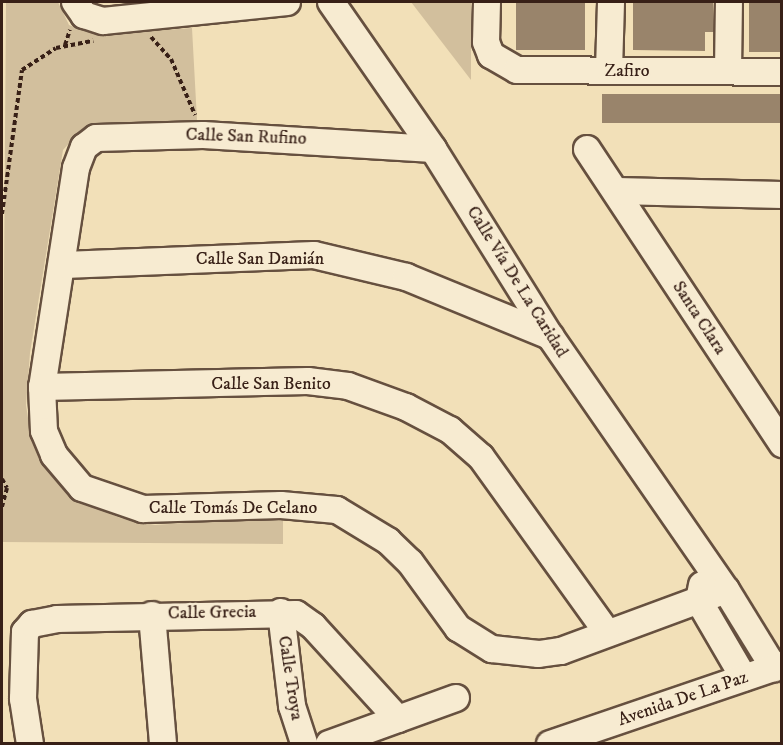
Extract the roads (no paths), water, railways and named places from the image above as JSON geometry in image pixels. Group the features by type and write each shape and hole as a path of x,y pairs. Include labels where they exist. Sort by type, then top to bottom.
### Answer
{"street":[{"path":"75,2 84,15 94,20 287,2"},
{"name":"Calle Vía De La Caridad","path":"331,2 433,149 550,336 778,667"},
{"name":"Zafiro","path":"487,2 486,42 501,65 517,70 782,72"},
{"path":"609,70 610,2"},
{"path":"728,71 729,2"},
{"name":"Calle San Rufino","path":"76,168 84,147 96,138 203,135 433,149"},
{"name":"Santa Clara","path":"587,149 618,191 782,444"},
{"name":"Calle Tomás De Celano","path":"76,168 64,265 42,387 44,430 54,455 82,488 115,503 143,510 281,505 337,510 388,541 410,562 458,628 492,649 539,654 561,651 606,631 726,590"},
{"path":"618,191 782,195"},
{"name":"Calle San Damián","path":"64,265 314,255 406,277 550,336"},
{"name":"Calle San Benito","path":"42,387 308,381 348,386 406,407 450,430 481,457 606,631"},
{"path":"706,561 699,601 744,678"},
{"name":"Calle Grecia","path":"30,744 22,652 24,632 32,624 153,615 281,612 306,619 398,719"},
{"name":"Calle Troya","path":"281,612 292,706 304,744"},
{"path":"153,615 163,744"},
{"name":"Avenida De La Paz","path":"550,744 778,667"},
{"path":"329,744 456,698"}]}
